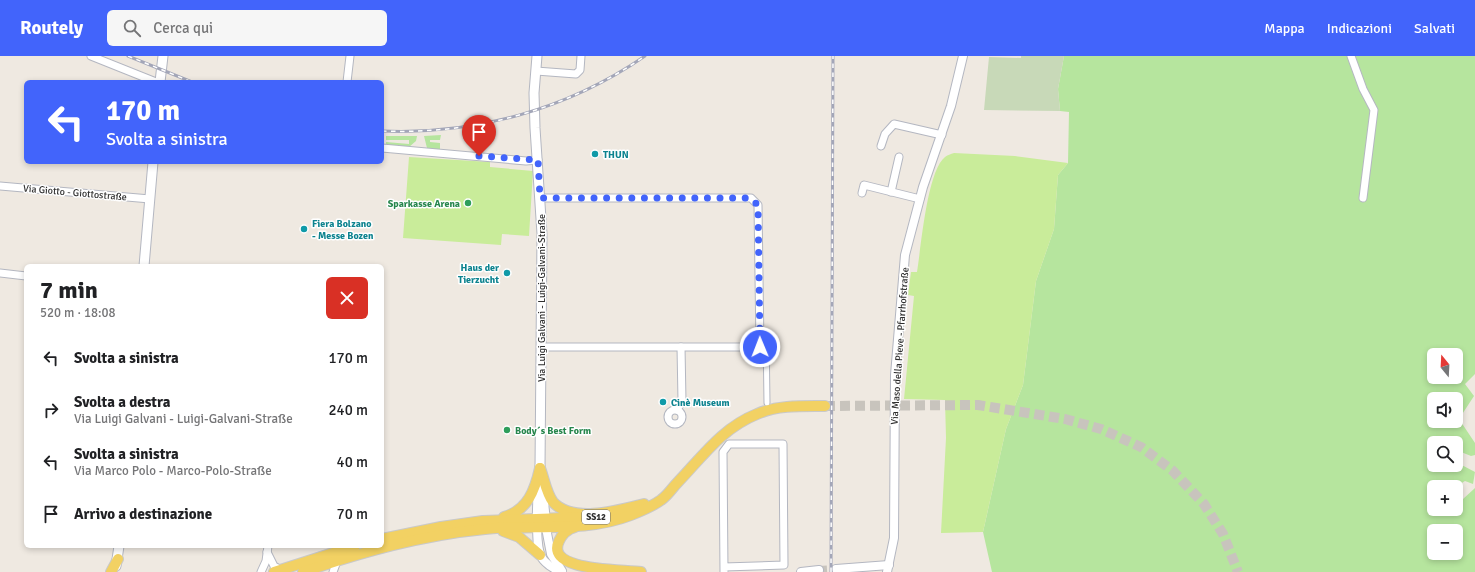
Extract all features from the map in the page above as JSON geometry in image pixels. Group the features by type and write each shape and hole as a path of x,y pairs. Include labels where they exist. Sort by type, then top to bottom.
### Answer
{"main road":[{"path":"160,80 163,56"},
{"name":"Via Luigi Galvani - Luigi-Galvani-Straße","path":"537,56 534,100 542,234 541,522"},
{"path":"144,264 153,164"},
{"name":"SS12","path":"601,523 632,514 660,501 713,443 739,422 757,414 777,409 825,406"},
{"path":"540,468 551,499 559,507 568,512 597,513 644,504"},
{"path":"494,520 507,516 522,508 532,496 540,468"},
{"name":"SS12","path":"541,522 607,516 656,499 674,487"},
{"path":"384,538 440,526 494,520 601,523"},
{"path":"384,547 403,542 487,528 541,522"},
{"path":"601,523 578,526 564,533 558,546 558,552 563,561 568,565 580,568 641,572"},
{"path":"487,528 519,537 540,555"},
{"path":"119,548 118,558 120,572"},
{"path":"278,571 349,548"},
{"path":"303,572 382,548"},
{"path":"113,572 118,558"}],"street":[{"path":"91,56 151,80"},
{"path":"347,80 350,56"},
{"path":"536,71 576,74 580,70 581,56"},
{"name":"Via Maso della Pieve - Pfarrhofstraße","path":"888,568 894,538 894,433 899,317 905,255 920,199 951,106 963,56"},
{"path":"1351,56 1363,89 1374,110 1363,198"},
{"path":"881,146 885,134 894,124 942,135"},
{"path":"384,148 538,160"},
{"path":"891,192 899,157"},
{"path":"862,193 864,185 920,199"},
{"name":"Via Giotto - Giottostraße","path":"0,186 150,199"},
{"path":"540,198 750,198 758,205 760,333 760,347 541,347"},
{"path":"0,273 24,276"},
{"path":"760,333 766,333 767,403"},
{"path":"677,410 682,401 681,347"},
{"path":"729,444 783,444 784,565 724,569 724,452 729,444"},
{"path":"541,522 540,555 545,563 562,572"},
{"path":"541,522 551,554 562,572"},
{"path":"268,549 274,566 278,571"},
{"path":"261,572 268,549"},
{"path":"333,572 336,564 335,561"},
{"path":"836,569 888,568"},
{"path":"801,572 819,570"}],"green space":[{"path":"1021,56 1064,56 1058,89 1060,111 984,110 989,57 1021,58"},
{"path":"1064,56 1475,56 1475,374 1465,384 1474,396 1463,413 1463,392 1427,392 1427,428 1463,428 1463,425 1475,443 1475,455 1471,456 1463,453 1463,436 1427,436 1427,472 1463,472 1463,466 1475,472 1473,484 1465,481 1463,482 1463,480 1427,480 1427,516 1463,516 1463,499 1475,488 1475,572 992,572 983,532 1006,429 1023,385 1036,281 1054,229 1058,175 1068,163 1069,112 1060,111 1058,89"},
{"path":"441,135 440,140 430,140 430,142 440,143 440,150 427,148 424,136"},
{"path":"386,136 417,136 416,141 409,147 386,145 386,142 409,144 409,140 386,140"},
{"path":"954,153 1015,156 1068,163 1058,175 1054,229 1036,281 1023,385 1006,429 983,532 941,533 946,438 945,400 904,399 914,296 908,295 911,272 917,272 929,193 934,178 939,165 945,157"},
{"name":"Sparkasse Arena","path":"409,157 490,162 490,167 533,171 529,236 502,234 501,245 403,238"}],"tunnel":[{"path":"825,406 978,405 1065,419 1101,429 1141,447 1173,471 1204,504 1223,534 1238,572"},
{"path":"819,570 836,569"}],"railway":[{"path":"128,56 187,80"},
{"path":"384,131 417,131 452,128 486,123 520,115 585,91 615,75 645,56"},
{"path":"831,572 833,56"}],"place":[{"name":"THUN","path":"595,154"},
{"name":"Sparkasse Arena","path":"468,203"},
{"name":"Fiera Bolzano - Messe Bozen","path":"304,229"},
{"name":"Haus der Tierzucht","path":"507,273"},
{"name":"Cinè Museum","path":"663,402"},
{"name":"Body´s Best Form","path":"507,430"}],"route":[{"path":"479,156 538,160 537,164 540,198 750,198 758,205 760,347"}]}
